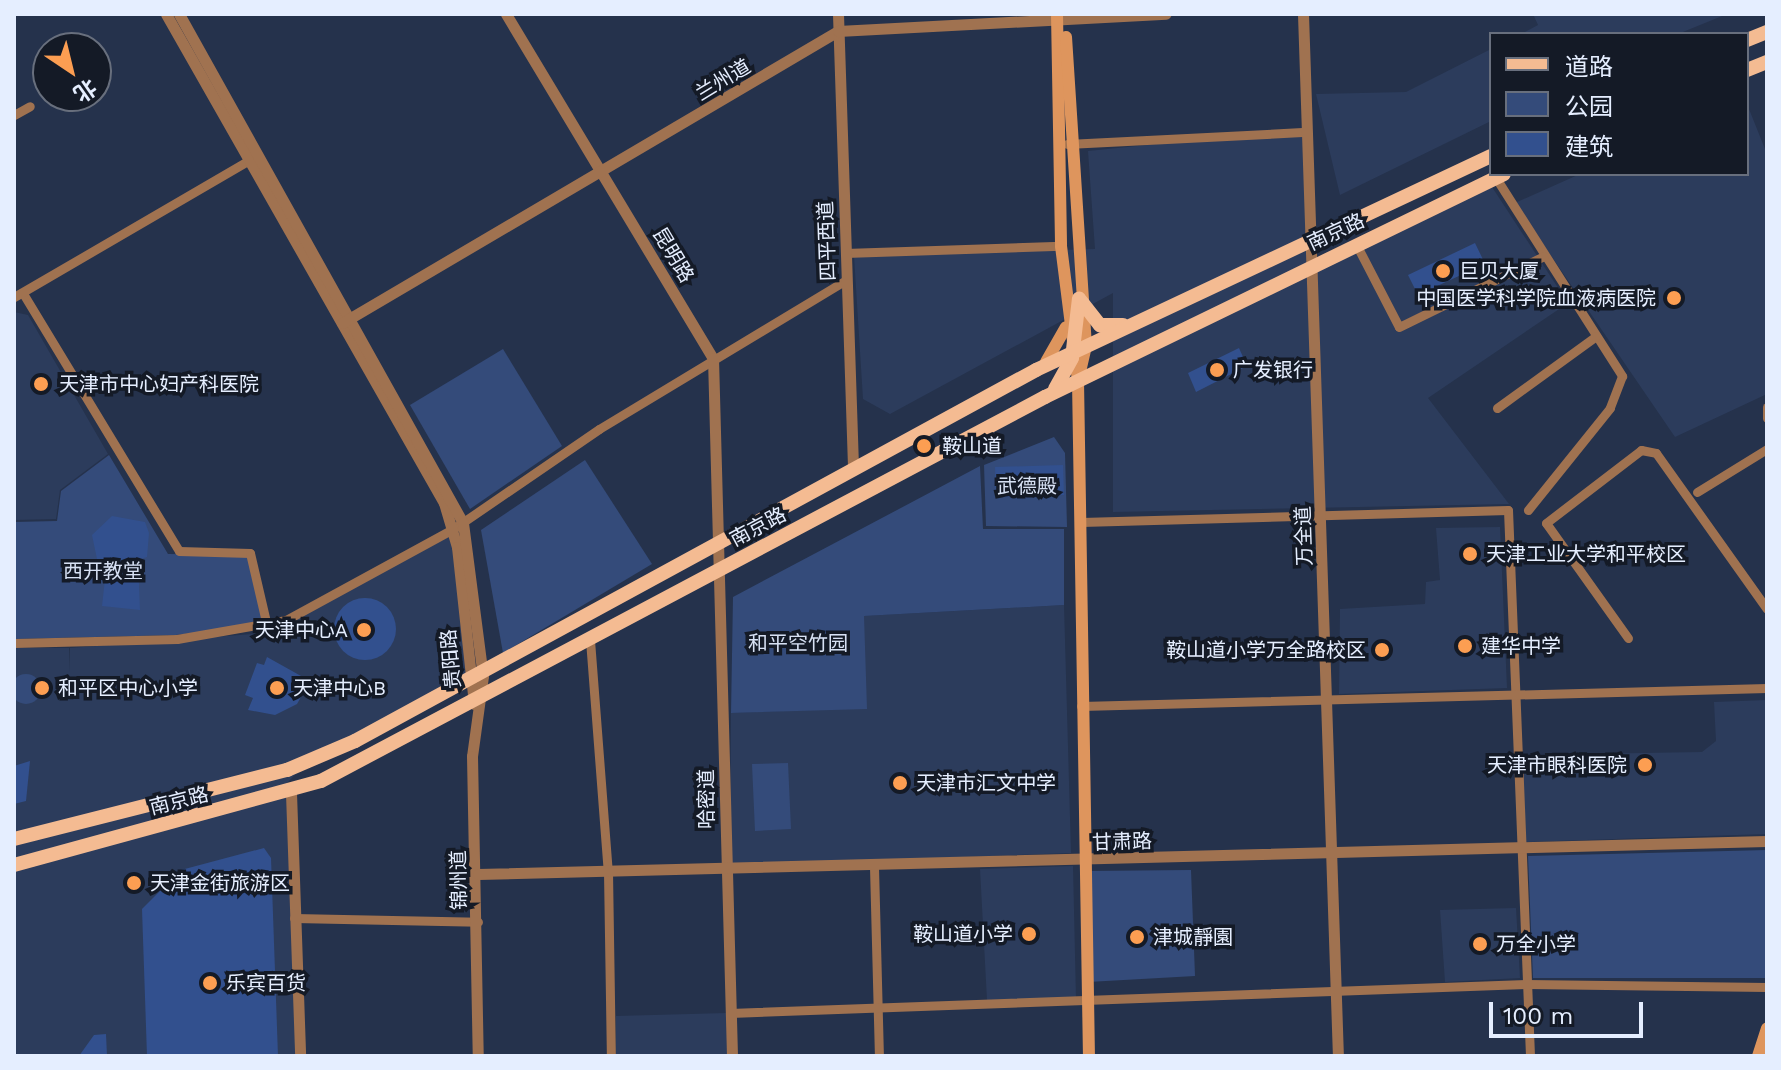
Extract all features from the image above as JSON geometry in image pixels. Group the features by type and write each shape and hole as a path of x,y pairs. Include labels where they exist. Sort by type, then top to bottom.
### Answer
{"main road":[{"path":"1061,17 1065,144 1079,298 1076,352 1089,1056"},
{"path":"1065,144 1061,246 1067,320 1076,352 1078,381"},
{"name":"南京路","path":"14,839 287,770 476,680 719,541 1028,375 1489,157"},
{"name":"南京路","path":"14,865 291,793 474,704 1045,397 1500,176"},
{"path":"1079,298 1100,325 1135,323"},
{"path":"1028,375 1059,349 1067,320"},
{"path":"1045,397 1076,352"},
{"path":"1758,1056 1767,1028"}],"street":[{"name":"贵阳路","path":"166,14 254,157 347,320 458,526 476,680 474,704"},
{"name":"贵阳路","path":"179,14 254,157"},
{"name":"昆明路","path":"506,14 713,358 719,541"},
{"name":"四平西道","path":"838,14 853,467"},
{"name":"兰州道","path":"347,320 604,173 838,31 1061,17 1166,14"},
{"name":"万全道","path":"1303,14 1338,1056"},
{"path":"14,115 30,106"},
{"path":"1065,144 1307,132"},
{"path":"254,157 19,296 179,551 250,553 267,626"},
{"path":"1500,176 1544,256 1622,376 1610,408 1528,510"},
{"path":"1356,244 1399,327 1544,256"},
{"path":"845,253 1061,246"},
{"path":"14,643 177,639 267,626 458,526 713,358 846,280"},
{"path":"1497,408 1596,336"},
{"path":"1767,407 1767,418"},
{"path":"1697,492 1767,449"},
{"path":"1628,638 1546,523 1641,450 1656,453 1767,609"},
{"path":"1081,522 1508,510 1518,849 1530,1056"},
{"name":"哈密道","path":"719,541 724,871 732,1056"},
{"path":"590,640 608,872 611,1056"},
{"path":"1081,706 1327,699 1512,698 1767,688"},
{"name":"锦州道","path":"474,704 478,1056"},
{"path":"291,793 300,1056"},
{"name":"甘肃路","path":"478,874 724,871 1767,841"},
{"path":"874,867 879,1056"},
{"path":"294,918 478,922"},
{"path":"730,1013 1334,996 1526,984 1767,987"}],"shaded area":[{"path":"1533,14 1727,14 1683,32 1525,32 1538,25"},
{"path":"1489,50 1489,122 1340,195 1316,94 1406,92"},
{"name":"中国医学科学院血液病医院","path":"1749,109 1767,154 1767,394 1675,437 1515,203 1576,176 1749,176"},
{"path":"1304,129 1308,272 1492,187 1568,303 1428,398 1509,504 1113,512 1113,293 890,414 863,399 854,256 1095,249 1088,151"},
{"name":"天津市中心妇产科医院","path":"14,312 28,315 108,454 60,490 56,519 14,520"},
{"path":"1500,527 1507,688 1339,694 1340,609 1425,604 1426,582 1440,580 1436,528"},
{"path":"450,536 466,560 472,675 313,756 287,783 297,1056 14,1056 14,648 69,648 70,673 70,648 265,633"},
{"name":"天津市汇文中学","path":"1064,605 1071,853 730,866 731,713 866,708 863,616"},
{"name":"天津市眼科医院","path":"1767,700 1767,834 1526,842 1522,755 1702,752 1716,741 1714,702"},
{"name":"鞍山道小学","path":"1073,866 1076,999 987,1000 980,869"},
{"name":"万全小学","path":"1516,908 1520,978 1445,982 1440,910"},
{"path":"727,1013 729,1056 616,1056 616,1016"}],"green space":[{"path":"503,349 562,446 470,509 410,405"},
{"name":"武德殿","path":"1054,437 1065,453 1067,527 986,526 984,465"},
{"name":"西开教堂","path":"109,455 168,554 249,555 263,624 176,635 14,639 14,522 57,521 61,491"},
{"path":"585,460 652,564 503,653 481,530"},
{"name":"和平空竹园","path":"980,466 983,529 1064,529 1064,605 864,616 867,709 731,713 733,597"},
{"path":"26,674 37,678 41,689 37,700 26,704 15,700 11,689 15,678"},
{"path":"788,763 791,829 755,831 752,764"},
{"path":"1767,850 1767,978 1533,978 1528,856"},
{"path":"1191,870 1195,976 1088,982 1086,871"}],"building":[{"name":"巨贝大厦","path":"1475,243 1490,274 1481,278 1476,268 1418,295 1408,275"},
{"name":"广发银行","path":"1239,348 1247,366 1196,392 1188,373"},
{"path":"1063,465 1064,495 996,497 995,467"},
{"name":"西开教堂","path":"112,516 145,522 149,533 147,557 138,560 140,610 102,606 107,561 97,559 92,535"},
{"name":"天津中心A","path":"365,598 387,607 396,629 387,651 365,660 343,651 334,629 343,607"},
{"name":"天津中心B","path":"267,657 310,681 297,704 275,715 248,710 253,698 245,695 257,663 264,665"},
{"path":"30,761 26,801 14,804 14,766"},
{"name":"乐宾百货","path":"264,848 271,858 278,1056 147,1056 142,909 181,870"},
{"path":"106,1034 107,1056 79,1056 94,1035"}],"place":[{"name":"巨贝大厦","path":"1443,271"},
{"name":"中国医学科学院血液病医院","path":"1674,298"},
{"name":"广发银行","path":"1217,370"},
{"name":"天津市中心妇产科医院","path":"41,384"},
{"name":"鞍山道","path":"924,446"},
{"name":"天津工业大学和平校区","path":"1470,554"},
{"name":"天津中心A","path":"364,630"},
{"name":"建华中学","path":"1465,646"},
{"name":"鞍山道小学万全路校区","path":"1382,650"},
{"name":"和平区中心小学","path":"42,688"},
{"name":"天津中心B","path":"277,688"},
{"name":"天津市眼科医院","path":"1645,765"},
{"name":"天津市汇文中学","path":"900,783"},
{"name":"天津金街旅游区","path":"134,883"},
{"name":"鞍山道小学","path":"1029,934"},
{"name":"津城靜園","path":"1137,937"},
{"name":"万全小学","path":"1480,944"},
{"name":"乐宾百货","path":"210,983"}]}
